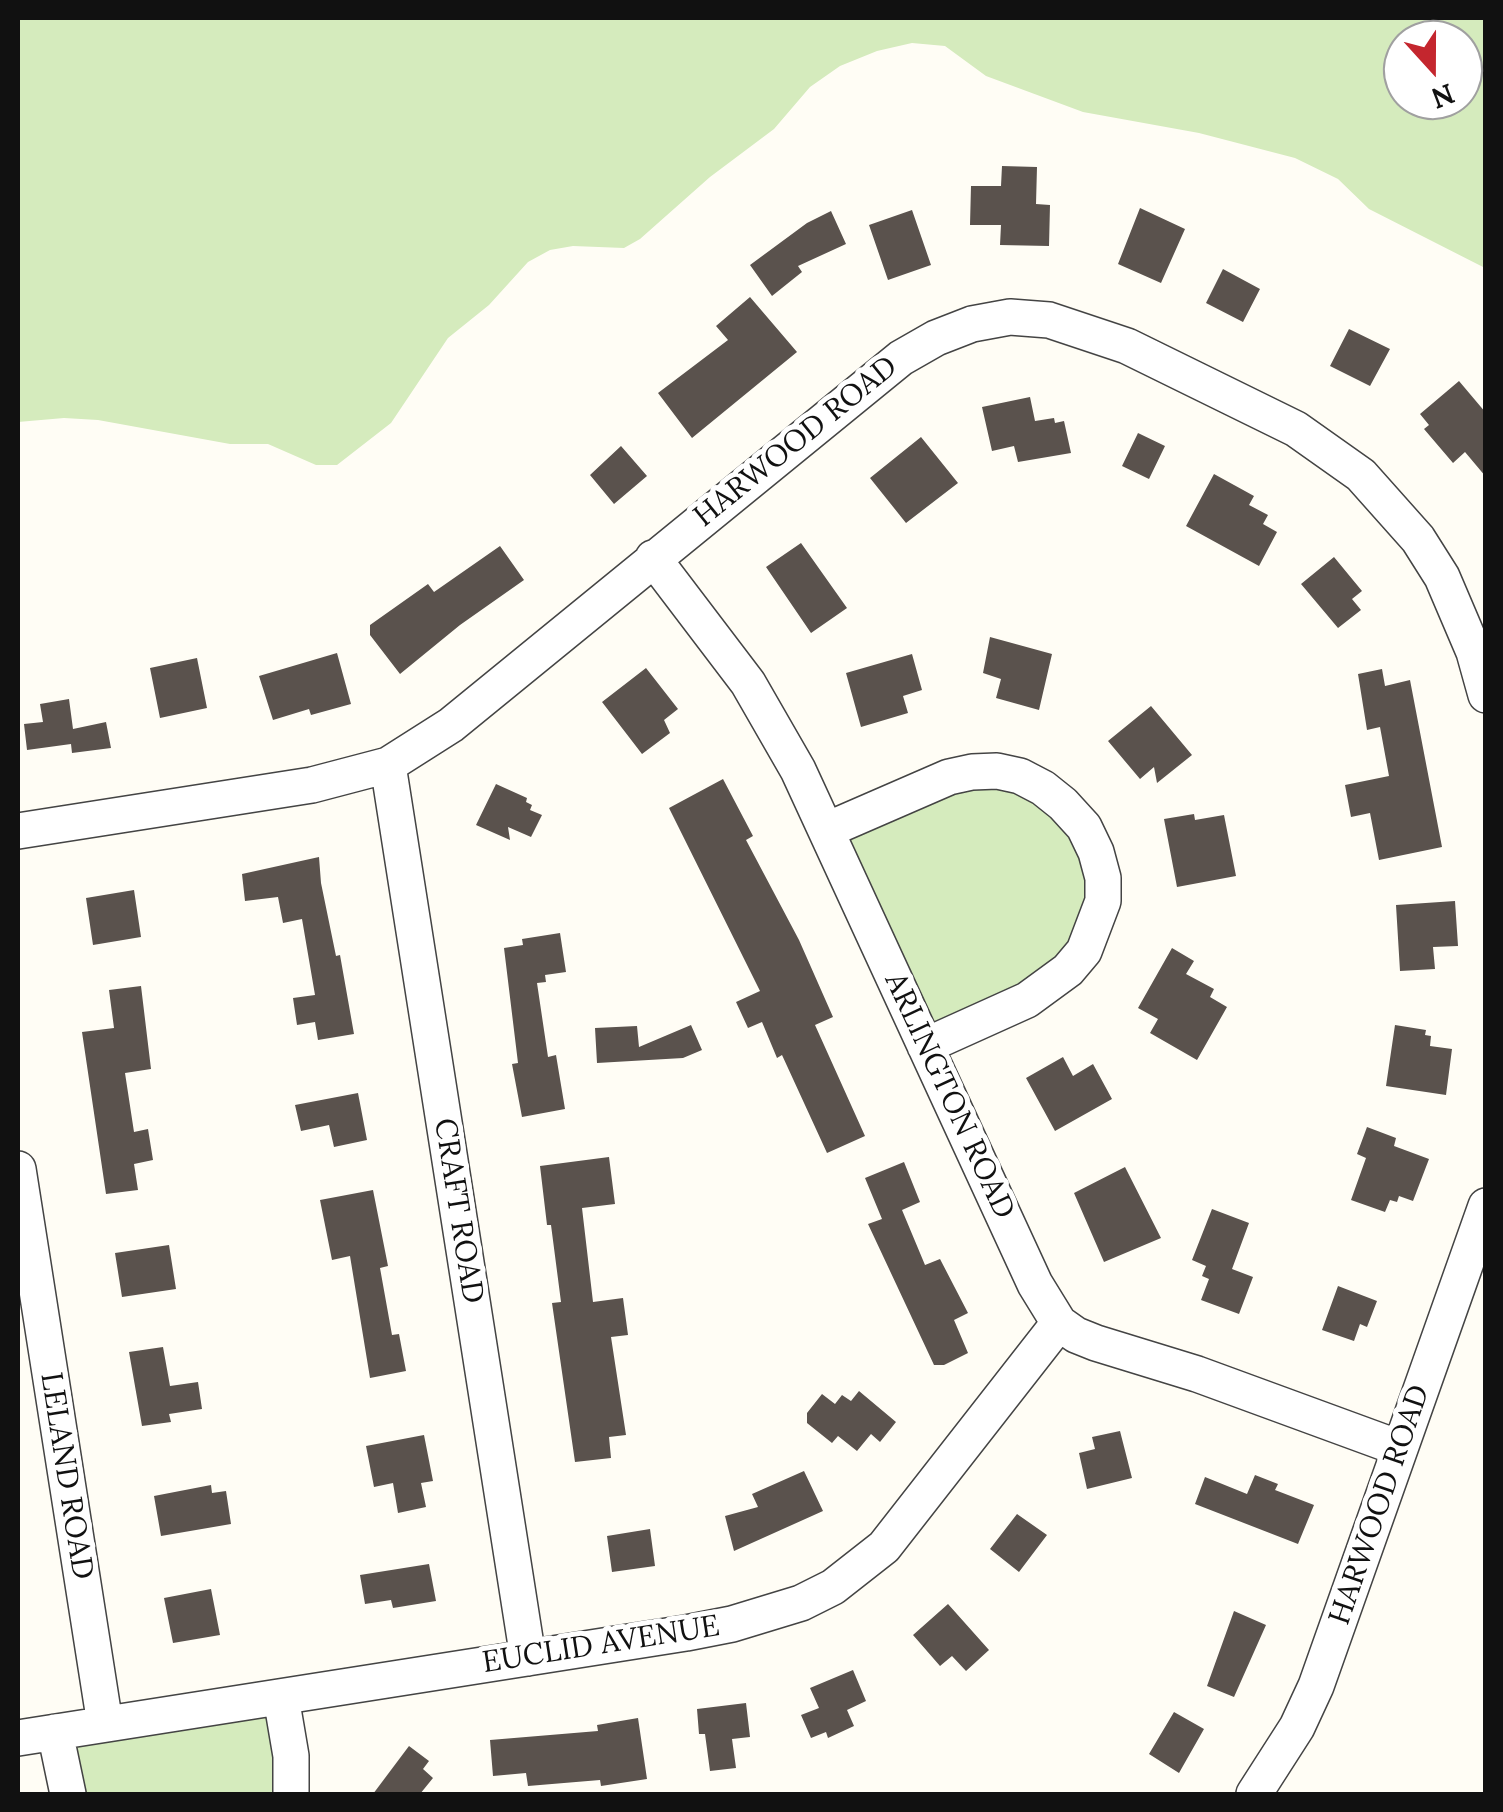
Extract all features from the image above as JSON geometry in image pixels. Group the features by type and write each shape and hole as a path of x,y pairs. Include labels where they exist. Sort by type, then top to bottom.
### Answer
{"street":[{"name":"HARWOOD ROAD","path":"18,831 312,785 388,765 451,725 901,358 972,324 1010,317 1050,320 1127,346 1296,429 1361,475 1418,539 1442,578 1460,614 1486,694"},
{"name":"ARLINGTON ROAD","path":"652,558 748,684 798,770 1035,1284 1059,1323"},
{"name":"CRAFT ROAD","path":"388,765 528,1658"},
{"path":"827,830 949,777 997,771 1020,776 1063,804 1084,827 1096,852 1103,878 1103,901 1084,951 1068,970 1027,1000 925,1046"},
{"name":"LELAND ROAD","path":"18,1169 106,1724"},
{"name":"HARWOOD ROAD","path":"1254,1794 1297,1727 1316,1686 1486,1206"},
{"path":"1059,1323 1096,1343 1197,1374 1400,1448"},
{"name":"EUCLID AVENUE","path":"18,1738 732,1624 800,1603 861,1568 908,1520 1059,1323"},
{"path":"281,1696 292,1756 291,1794"},
{"path":"56,1732 68,1794"}],"green space":[{"path":"18,18 1485,18 1485,268 1369,209 1338,179 1295,158 1199,133 1083,112 986,76 945,46 912,43 877,51 840,66 810,87 774,129 710,177 640,239 624,248 573,246 550,250 528,262 489,305 448,338 391,423 337,465 316,465 268,444 230,444 98,420 18,422"},
{"path":"997,771 1096,852 1084,951 925,1046 827,830"},
{"path":"281,1697 291,1794 68,1794 55,1732"}],"building":[{"path":"1002,166 1037,167 1036,204 1050,205 1049,246 1000,245 1001,225 970,225 971,186 1001,186"},
{"path":"1140,208 1185,229 1161,283 1118,264"},
{"path":"912,210 931,265 888,280 869,225"},
{"path":"831,211 846,244 798,266 802,272 772,296 750,265 807,223"},
{"path":"1223,269 1260,289 1243,322 1206,303"},
{"path":"750,297 797,352 692,438 658,393 728,340 716,326"},
{"path":"1349,329 1390,349 1370,386 1330,366"},
{"path":"1459,381 1486,413 1486,477 1465,452 1453,463 1424,429 1429,425 1420,414"},
{"path":"1030,397 1035,421 1064,421 1071,453 1018,462 1014,446 992,451 982,407"},
{"path":"1138,433 1165,446 1149,479 1122,466"},
{"path":"921,437 958,483 906,523 870,478"},
{"path":"621,446 647,476 614,504 590,475"},
{"path":"1214,474 1254,496 1249,505 1268,515 1263,524 1277,532 1259,566 1186,526"},
{"path":"801,543 847,608 811,633 766,567"},
{"path":"500,546 524,580 400,674 370,635 370,625 428,584 434,592"},
{"path":"1334,557 1362,591 1352,599 1361,610 1338,628 1301,584"},
{"path":"990,637 1052,654 1039,710 996,698 1001,679 983,673"},
{"path":"337,653 351,704 311,715 309,709 273,720 259,676"},
{"path":"912,654 922,690 903,696 908,713 861,727 846,673"},
{"path":"197,658 207,708 160,718 150,668"},
{"path":"646,668 678,709 664,720 670,733 642,754 602,702"},
{"path":"1382,669 1385,686 1410,680 1442,847 1379,860 1370,813 1351,817 1345,785 1389,776 1380,727 1367,730 1358,674"},
{"path":"69,699 73,729 106,722 111,748 72,753 71,744 27,750 24,724 43,722 40,704"},
{"path":"1151,706 1192,755 1157,783 1154,767 1140,779 1108,741"},
{"path":"723,779 753,836 746,840 799,940 833,1017 815,1025 865,1136 827,1153 782,1055 777,1058 762,1022 748,1028 736,1002 760,991 669,808"},
{"path":"496,784 527,798 526,802 532,805 530,810 542,815 531,837 508,827 510,840 476,825"},
{"path":"1194,814 1195,820 1224,815 1236,876 1177,887 1164,819"},
{"path":"319,857 321,883 336,956 340,955 354,1034 318,1040 315,1022 297,1025 293,998 315,995 302,919 283,923 278,897 245,901 242,874"},
{"path":"134,890 141,937 93,945 86,898"},
{"path":"1455,901 1458,946 1433,947 1435,969 1400,971 1396,905"},
{"path":"560,933 566,972 545,975 546,982 537,983 548,1057 556,1055 565,1109 522,1117 512,1064 518,1063 504,948 523,945 522,939"},
{"path":"1172,948 1194,961 1186,974 1214,989 1210,997 1227,1007 1197,1060 1150,1033 1158,1019 1138,1008"},
{"path":"141,986 151,1069 125,1073 134,1132 148,1129 153,1160 134,1164 138,1190 106,1194 82,1032 114,1028 109,990"},
{"path":"691,1025 702,1050 683,1058 597,1063 595,1028 637,1026 639,1047"},
{"path":"1395,1025 1426,1030 1425,1035 1431,1036 1430,1046 1452,1049 1446,1095 1386,1086"},
{"path":"1063,1057 1073,1076 1093,1064 1112,1099 1055,1131 1026,1078"},
{"path":"358,1093 367,1140 334,1147 329,1125 301,1131 295,1105"},
{"path":"1367,1127 1396,1138 1394,1146 1429,1159 1413,1201 1399,1196 1397,1202 1390,1200 1385,1212 1351,1200 1366,1158 1357,1154"},
{"path":"609,1157 615,1204 582,1208 593,1302 623,1298 628,1335 611,1337 626,1435 609,1437 611,1458 575,1462 552,1303 561,1302 540,1166"},
{"path":"904,1162 920,1202 902,1210 925,1265 940,1259 968,1313 954,1320 968,1353 944,1365 934,1365 868,1224 882,1219 865,1178"},
{"path":"1125,1167 1161,1238 1104,1262 1074,1193"},
{"path":"373,1190 388,1266 380,1268 392,1335 399,1334 406,1371 370,1378 350,1256 332,1260 320,1200"},
{"path":"1212,1209 1249,1223 1232,1269 1253,1277 1239,1314 1201,1300 1209,1279 1202,1276 1206,1266 1192,1260"},
{"path":"169,1245 176,1289 122,1297 115,1253"},
{"path":"1338,1286 1377,1301 1367,1327 1360,1324 1354,1341 1322,1330"},
{"path":"163,1347 170,1386 198,1382 202,1409 169,1414 171,1422 142,1426 129,1352"},
{"path":"859,1391 896,1422 880,1442 871,1434 857,1451 838,1436 832,1443 807,1423 807,1413 822,1394 835,1404 842,1395 851,1401"},
{"path":"1120,1431 1132,1478 1087,1489 1079,1453 1095,1449 1092,1437"},
{"path":"424,1435 433,1481 421,1483 426,1507 398,1513 393,1483 374,1487 366,1446"},
{"path":"804,1471 823,1511 734,1551 725,1516 758,1507 752,1494"},
{"path":"1255,1475 1278,1484 1275,1490 1314,1505 1298,1544 1195,1504 1205,1477 1247,1494"},
{"path":"211,1485 212,1493 226,1491 231,1524 161,1536 154,1496"},
{"path":"1017,1514 1047,1535 1019,1572 990,1549"},
{"path":"650,1529 655,1566 612,1572 607,1536"},
{"path":"429,1564 436,1601 393,1608 391,1600 365,1604 360,1575"},
{"path":"211,1589 220,1635 173,1643 164,1598"},
{"path":"948,1604 989,1650 966,1671 952,1656 940,1666 913,1635"},
{"path":"1234,1611 1266,1625 1234,1697 1207,1686"},
{"path":"853,1670 866,1701 847,1710 854,1726 828,1738 826,1732 811,1738 801,1715 819,1708 810,1688"},
{"path":"746,1703 750,1737 732,1739 736,1768 710,1771 705,1734 699,1734 697,1709"},
{"path":"1174,1712 1204,1729 1179,1773 1149,1754"},
{"path":"638,1718 647,1779 601,1786 600,1780 528,1786 526,1773 493,1776 490,1740 598,1731 597,1725"},
{"path":"409,1746 429,1761 423,1769 433,1778 420,1794 373,1794"}]}
